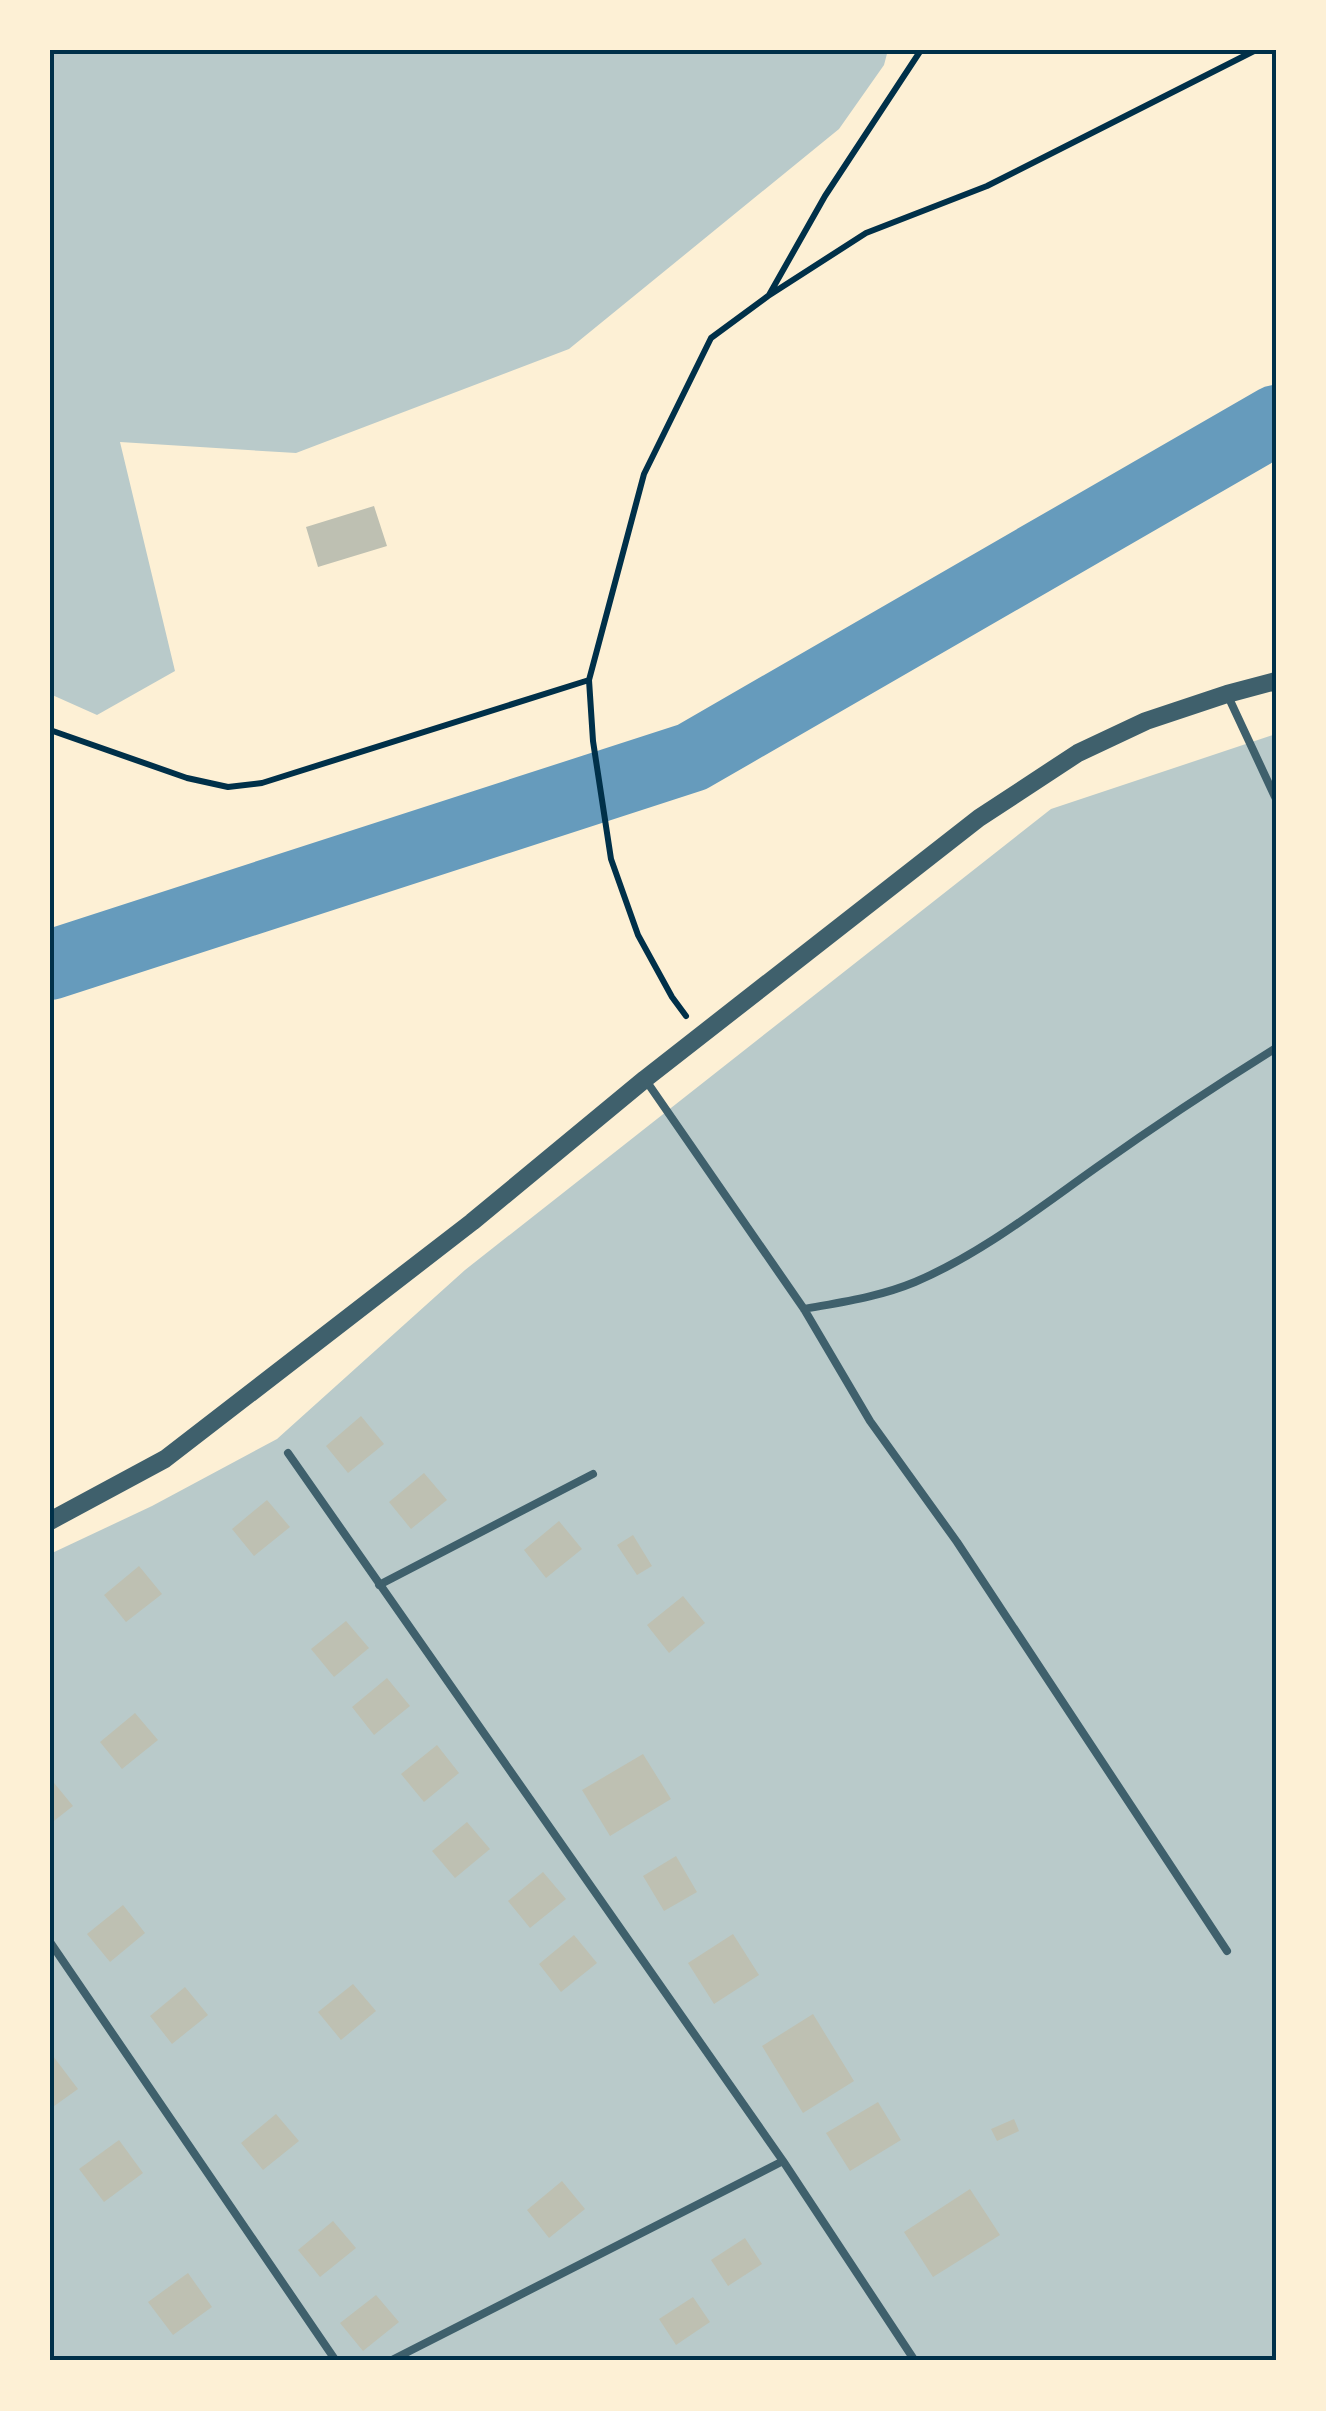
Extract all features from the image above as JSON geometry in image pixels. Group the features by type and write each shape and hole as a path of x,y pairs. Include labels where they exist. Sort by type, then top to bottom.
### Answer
{"street":[{"path":"50,1521 165,1459 472,1222 645,1080 980,818 1078,753 1146,721 1276,681"}],"lane":[{"path":"1227,694 1276,800"},
{"path":"804,1308 862,1299 914,1282 954,1262 1008,1230 1190,1102 1276,1048"},
{"path":"645,1080 804,1308 870,1422 957,1542 1227,1951"},
{"path":"288,1454 782,2162 916,2361"},
{"path":"380,1585 593,1474"},
{"path":"50,1942 336,2361"},
{"path":"390,2361 782,2162"}],"path":[{"path":"768,296 825,196 921,50"},
{"path":"701,1036 672,997 638,935 611,859 593,741 589,680 644,474 711,338 866,233 987,186 1256,50"},
{"path":"50,730 187,778 228,786 262,783 589,680"}],"shaded area":[{"path":"50,50 888,50 884,65 839,129 569,349 296,453 120,442 175,671 97,715 50,694"},
{"path":"1276,734 1276,2361 50,2361 50,1554 152,1506 277,1439 465,1270 1051,809"}],"building":[{"path":"374,506 387,546 318,567 306,527"},
{"path":"361,1416 384,1444 348,1473 326,1446"},
{"path":"424,1473 447,1500 411,1529 389,1502"},
{"path":"267,1500 290,1527 254,1556 232,1529"},
{"path":"559,1521 582,1549 546,1578 524,1550"},
{"path":"633,1535 652,1566 637,1575 617,1545"},
{"path":"139,1566 162,1594 126,1622 104,1595"},
{"path":"683,1596 705,1623 669,1653 647,1625"},
{"path":"346,1621 369,1648 334,1677 311,1649"},
{"path":"387,1678 410,1706 374,1735 352,1707"},
{"path":"135,1713 158,1740 122,1769 100,1742"},
{"path":"437,1745 459,1773 424,1802 401,1774"},
{"path":"643,1754 671,1799 610,1836 582,1790"},
{"path":"50,1778 73,1806 50,1824"},
{"path":"467,1822 490,1849 455,1878 432,1851"},
{"path":"676,1856 697,1892 664,1911 643,1876"},
{"path":"543,1872 566,1899 530,1928 508,1901"},
{"path":"123,1905 145,1933 110,1962 87,1934"},
{"path":"733,1934 759,1975 714,2004 688,1963"},
{"path":"574,1935 597,1963 561,1992 539,1964"},
{"path":"353,1984 376,2011 341,2040 318,2012"},
{"path":"185,1987 208,2015 172,2044 150,2016"},
{"path":"813,2014 854,2081 803,2113 762,2046"},
{"path":"53,2056 78,2089 50,2109 50,2058"},
{"path":"878,2102 901,2140 850,2171 826,2133"},
{"path":"276,2114 299,2141 263,2170 241,2143"},
{"path":"1014,2119 1019,2131 997,2141 991,2129"},
{"path":"119,2140 143,2173 104,2202 79,2169"},
{"path":"562,2181 585,2209 549,2238 527,2210"},
{"path":"970,2189 1000,2235 933,2277 904,2232"},
{"path":"333,2221 356,2248 320,2277 298,2250"},
{"path":"745,2238 762,2264 728,2286 711,2260"},
{"path":"188,2273 212,2307 173,2335 148,2302"},
{"path":"376,2295 399,2322 363,2351 340,2323"},
{"path":"693,2297 710,2322 676,2345 659,2319"}],"waterway":[{"path":"50,965 692,757 1276,420"}]}
